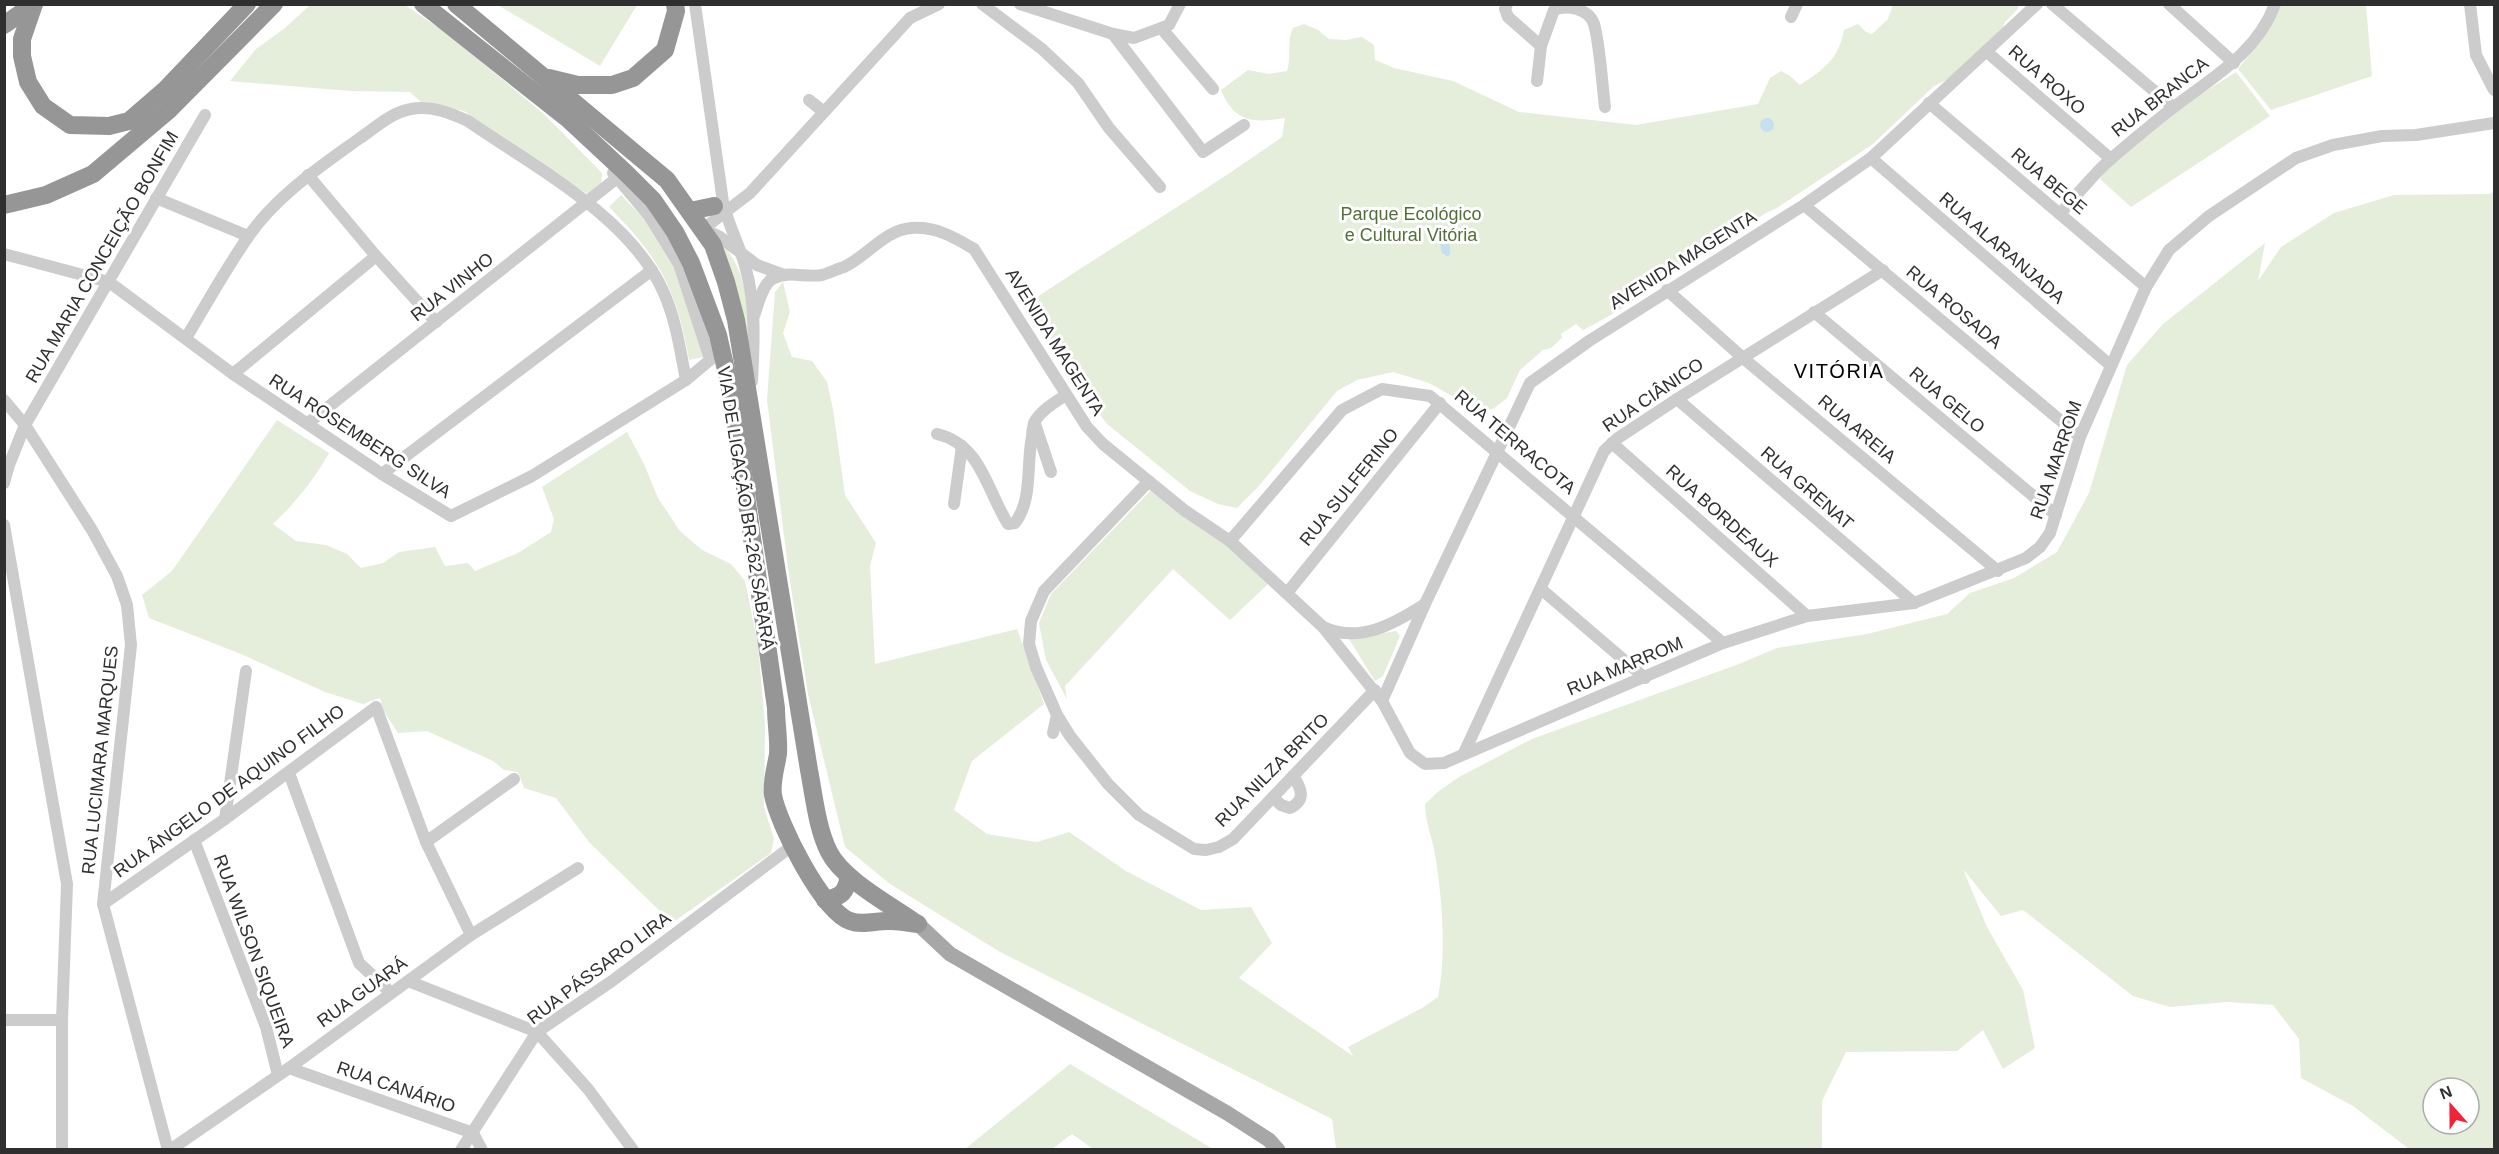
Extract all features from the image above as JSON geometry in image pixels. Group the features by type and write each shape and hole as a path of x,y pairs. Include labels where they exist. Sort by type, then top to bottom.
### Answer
{"highway":[{"path":"34,4 22,39 22,56 28,82 43,106 69,125 109,126 129,121 166,89 247,4"},
{"path":"4,25 34,4"},
{"path":"4,206 46,195 93,174 170,109 274,4"},
{"name":"VIA DE LIGAÇÃO BR-262 SABARÁ","path":"423,4 568,119 653,200 675,232 696,273 732,396 776,708 778,752 772,793 792,846 825,900 839,915 850,921 864,923 890,921 918,924"},
{"path":"546,78 578,85 612,85 633,78 665,50 676,11 675,4"},
{"name":"VIA DE LIGAÇÃO BR-262 SABARÁ","path":"464,7 667,180 713,245 726,282 751,403 811,780 830,853 849,876 918,924"},
{"path":"690,211 720,210"},
{"path":"703,229 694,241 708,280 717,348"},
{"path":"825,900 839,897 846,890 849,876"}],"main road":[{"path":"918,924 950,954 1227,1113 1269,1140 1278,1149"}],"street":[{"path":"695,4 721,187 720,210 746,267 754,316"},
{"path":"703,229 720,210 750,193 910,18 939,4"},
{"path":"982,4 1042,48 1078,83 1109,128 1160,187"},
{"path":"1024,5 1113,34 1134,38 1168,25 1180,4"},
{"path":"1507,4 1505,9 1508,17 1541,46"},
{"path":"1791,17 1797,4"},
{"name":"AVENIDA MAGENTA","path":"703,229 720,237 758,265 784,275 822,275 838,269 907,228 928,227 953,236 974,249 1087,427 1103,444 1184,510 1230,541 1287,593 1323,627 1378,696 1412,634 1530,383 1589,341 1804,205 1871,158 2037,4"},
{"path":"2052,4 2173,107"},
{"path":"2169,4 2234,63"},
{"name":"RUA BRANCA","path":"2060,214 2111,159 2173,107 2234,63 2253,44 2268,22 2275,4"},
{"path":"2469,4 2476,54 2494,90"},
{"path":"1537,81 1541,46 1554,10 1561,6 1582,11 1594,22 1605,107"},
{"path":"1162,29 1213,89"},
{"path":"1113,34 1203,152 1244,125"},
{"name":"RUA ROXO","path":"1987,52 2111,159"},
{"path":"809,100 824,112"},
{"name":"RUA BEGE","path":"1929,104 2146,287"},
{"path":"186,338 248,236 266,214 308,176 390,117 409,109 426,107 448,112 468,121 588,203 636,247 664,292 676,328 686,380"},
{"name":"RUA MARIA CONCEIÇÃO BONFIM","path":"4,483 25,425 205,115"},
{"name":"VIA DE LIGAÇÃO BR-262 SABARÁ","path":"568,119 587,146 650,217 679,264 717,348"},
{"name":"RUA MARROM","path":"1378,696 1410,753 1425,764 1444,763 1723,643 1807,616 1914,603 2026,558 2040,547 2050,533 2080,437 2110,365 2146,287 2169,250 2209,216 2296,158 2333,145 2362,139 2416,135 2494,123"},
{"name":"RUA ALARANJADA","path":"1871,158 2110,365"},
{"path":"308,176 436,322"},
{"name":"RUA VINHO","path":"308,423 617,178"},
{"path":"156,198 248,236"},
{"name":"RUA ROSADA","path":"1804,205 2080,437"},
{"name":"RUA ROSEMBERG SILVA","path":"4,254 109,282 233,374 382,474 451,516 532,476 686,380 717,348"},
{"path":"233,374 376,256"},
{"path":"382,474 652,270"},
{"name":"RUA CIÂNICO","path":"1464,753 1604,451 1612,443 1677,399 1883,270"},
{"path":"754,316 771,279 784,275"},
{"name":"RUA AREIA","path":"1667,290 1743,358 1998,571"},
{"name":"RUA GELO","path":"1814,312 2056,515"},
{"name":"VIA DE LIGAÇÃO BR-262 SABARÁ","path":"751,403 754,316"},
{"name":"RUA TERRACOTA","path":"1230,541 1342,410 1382,389 1430,396 1723,643"},
{"path":"937,434 951,437 962,446 987,480 999,510 1008,524 1015,523 1023,512 1027,492 1029,450 1034,423 1044,411 1066,394"},
{"name":"RUA GRENAT","path":"1677,399 1914,603"},
{"name":"RUA LUCIMARA MARQUES","path":"4,400 25,425 92,530 117,576 127,605 131,645 103,904 169,1149"},
{"name":"RUA SULFERINO","path":"1287,593 1440,403"},
{"path":"1034,423 1051,472"},
{"name":"RUA BORDEAUX","path":"1612,443 1807,616"},
{"path":"954,504 962,446"},
{"name":"RUA NILZA BRITO","path":"1149,481 1044,591 1031,621 1029,644 1036,667 1057,715 1070,736 1108,784 1139,815 1194,849 1206,850 1219,847 1233,839 1293,776 1378,696"},
{"path":"4,525 67,884 62,1020 62,1149"},
{"path":"1541,589 1645,678"},
{"path":"1323,627 1338,634 1367,631 1394,624 1425,604"},
{"path":"1400,620 1407,623 1412,634"},
{"path":"225,819 246,671"},
{"name":"RUA ÂNGELO DE AQUINO FILHO","path":"103,904 225,819 376,707 426,842"},
{"path":"1053,733 1057,715"},
{"path":"289,772 359,963 391,993"},
{"path":"1273,797 1281,805 1290,808 1299,803 1302,797 1299,784 1293,776"},
{"path":"471,935 426,842 514,779"},
{"name":"RUA WILSON SIQUEIRA","path":"194,840 266,1027 278,1075"},
{"name":"RUA PÁSSARO LIRA","path":"461,1149 537,1032 612,981 792,846"},
{"name":"RUA GUARÁ","path":"169,1149 289,1068 471,935 578,868"},
{"path":"408,981 537,1032 588,1089 633,1149"},
{"path":"4,1020 62,1020"},
{"name":"RUA CANÁRIO","path":"289,1068 473,1133 482,1149"}],"green space":[{"path":"310,5 405,5 449,35 545,115 602,173 601,189 587,194 464,111 422,103 410,92 350,91 230,81 256,49 285,28"},
{"path":"498,5 637,5 600,66"},
{"name":"Parque Ecológico e Cultural Vitória","path":"1893,5 2018,5 2018,9 2005,22 1997,45 1967,69 1933,87 1873,144 1740,232 1672,272 1667,269 1658,275 1661,279 1624,307 1583,330 1576,324 1561,334 1562,338 1551,348 1543,350 1520,370 1507,398 1493,409 1478,411 1429,383 1393,372 1357,380 1337,391 1258,487 1237,508 1218,504 1190,491 1107,424 1081,390 1027,304 1282,137 1285,118 1254,120 1239,115 1226,101 1221,90 1248,70 1269,74 1287,71 1291,33 1293,28 1304,24 1318,30 1329,39 1346,40 1362,37 1374,45 1375,60 1394,68 1453,81 1519,112 1636,125 1758,104 1770,78 1781,71 1800,85 1829,63 1838,49 1844,30 1858,24 1866,32 1872,34 1888,19"},
{"path":"2281,5 2366,5 2372,76 2271,110 2238,69 2264,36"},
{"path":"2236,72 2270,116 2131,207 2100,179 2108,167 2193,99"},
{"path":"2494,192 2494,1149 2409,1149 2353,1106 2301,1078 2299,1039 2273,1005 2227,1002 2170,1007 2133,996 2023,910 2001,916 1963,869 1987,927 2023,990 2035,1048 2003,1069 1983,1030 1957,1051 1846,1052 1822,1101 1822,1149 1336,1149 1332,1119 1000,952 890,884 845,847 808,694 789,575 767,400 775,292 783,282 790,312 783,333 792,357 812,361 827,382 845,495 876,543 870,566 875,664 1017,629 1044,704 972,761 954,810 987,834 1037,842 1069,832 1126,871 1201,910 1251,907 1272,943 1239,978 1353,1056 1348,1047 1422,1008 1438,997 1443,942 1441,904 1437,866 1425,804 1439,791 1459,777 1532,739 1777,648 1867,634 1947,614 1970,593 2014,578 2057,552 2089,493 2127,365 2163,324 2265,243 2258,281 2281,247 2334,213 2394,195 2488,194"},
{"path":"621,195 647,222 675,266 704,357 689,360 672,294 663,276 641,242 609,207"},
{"path":"718,238 738,268 743,283 748,314 747,366"},
{"path":"277,420 329,453 304,491 273,524 296,541 326,545 347,554 361,568 383,563 399,552 435,547 445,566 468,563 475,571 518,553 551,532 554,519 542,487 627,432 658,498 680,531 702,550 731,564 745,581 758,645 765,725 764,807 774,839 771,853 672,923 589,842 556,798 524,788 518,772 504,770 493,761 427,731 398,733 383,710 380,698 363,704 325,692 241,654 149,618 142,595 172,571"},
{"path":"1154,487 1227,544 1268,584 1230,620 1173,569 1065,686 1067,699 1046,660 1039,623 1051,594"},
{"path":"1396,631 1400,636 1383,676 1375,681 1349,639"},
{"path":"1070,1064 1213,1149 1093,1149 1072,1134 1052,1149 965,1149"}],"water":[{"path":"1764,118 1770,118 1774,125 1770,132 1764,132 1760,128 1760,122"},
{"path":"1445,235 1450,246 1450,255 1447,256 1442,253 1439,239"}],"district":[{"name":"VITÓRIA","path":"1839,371"}]}
